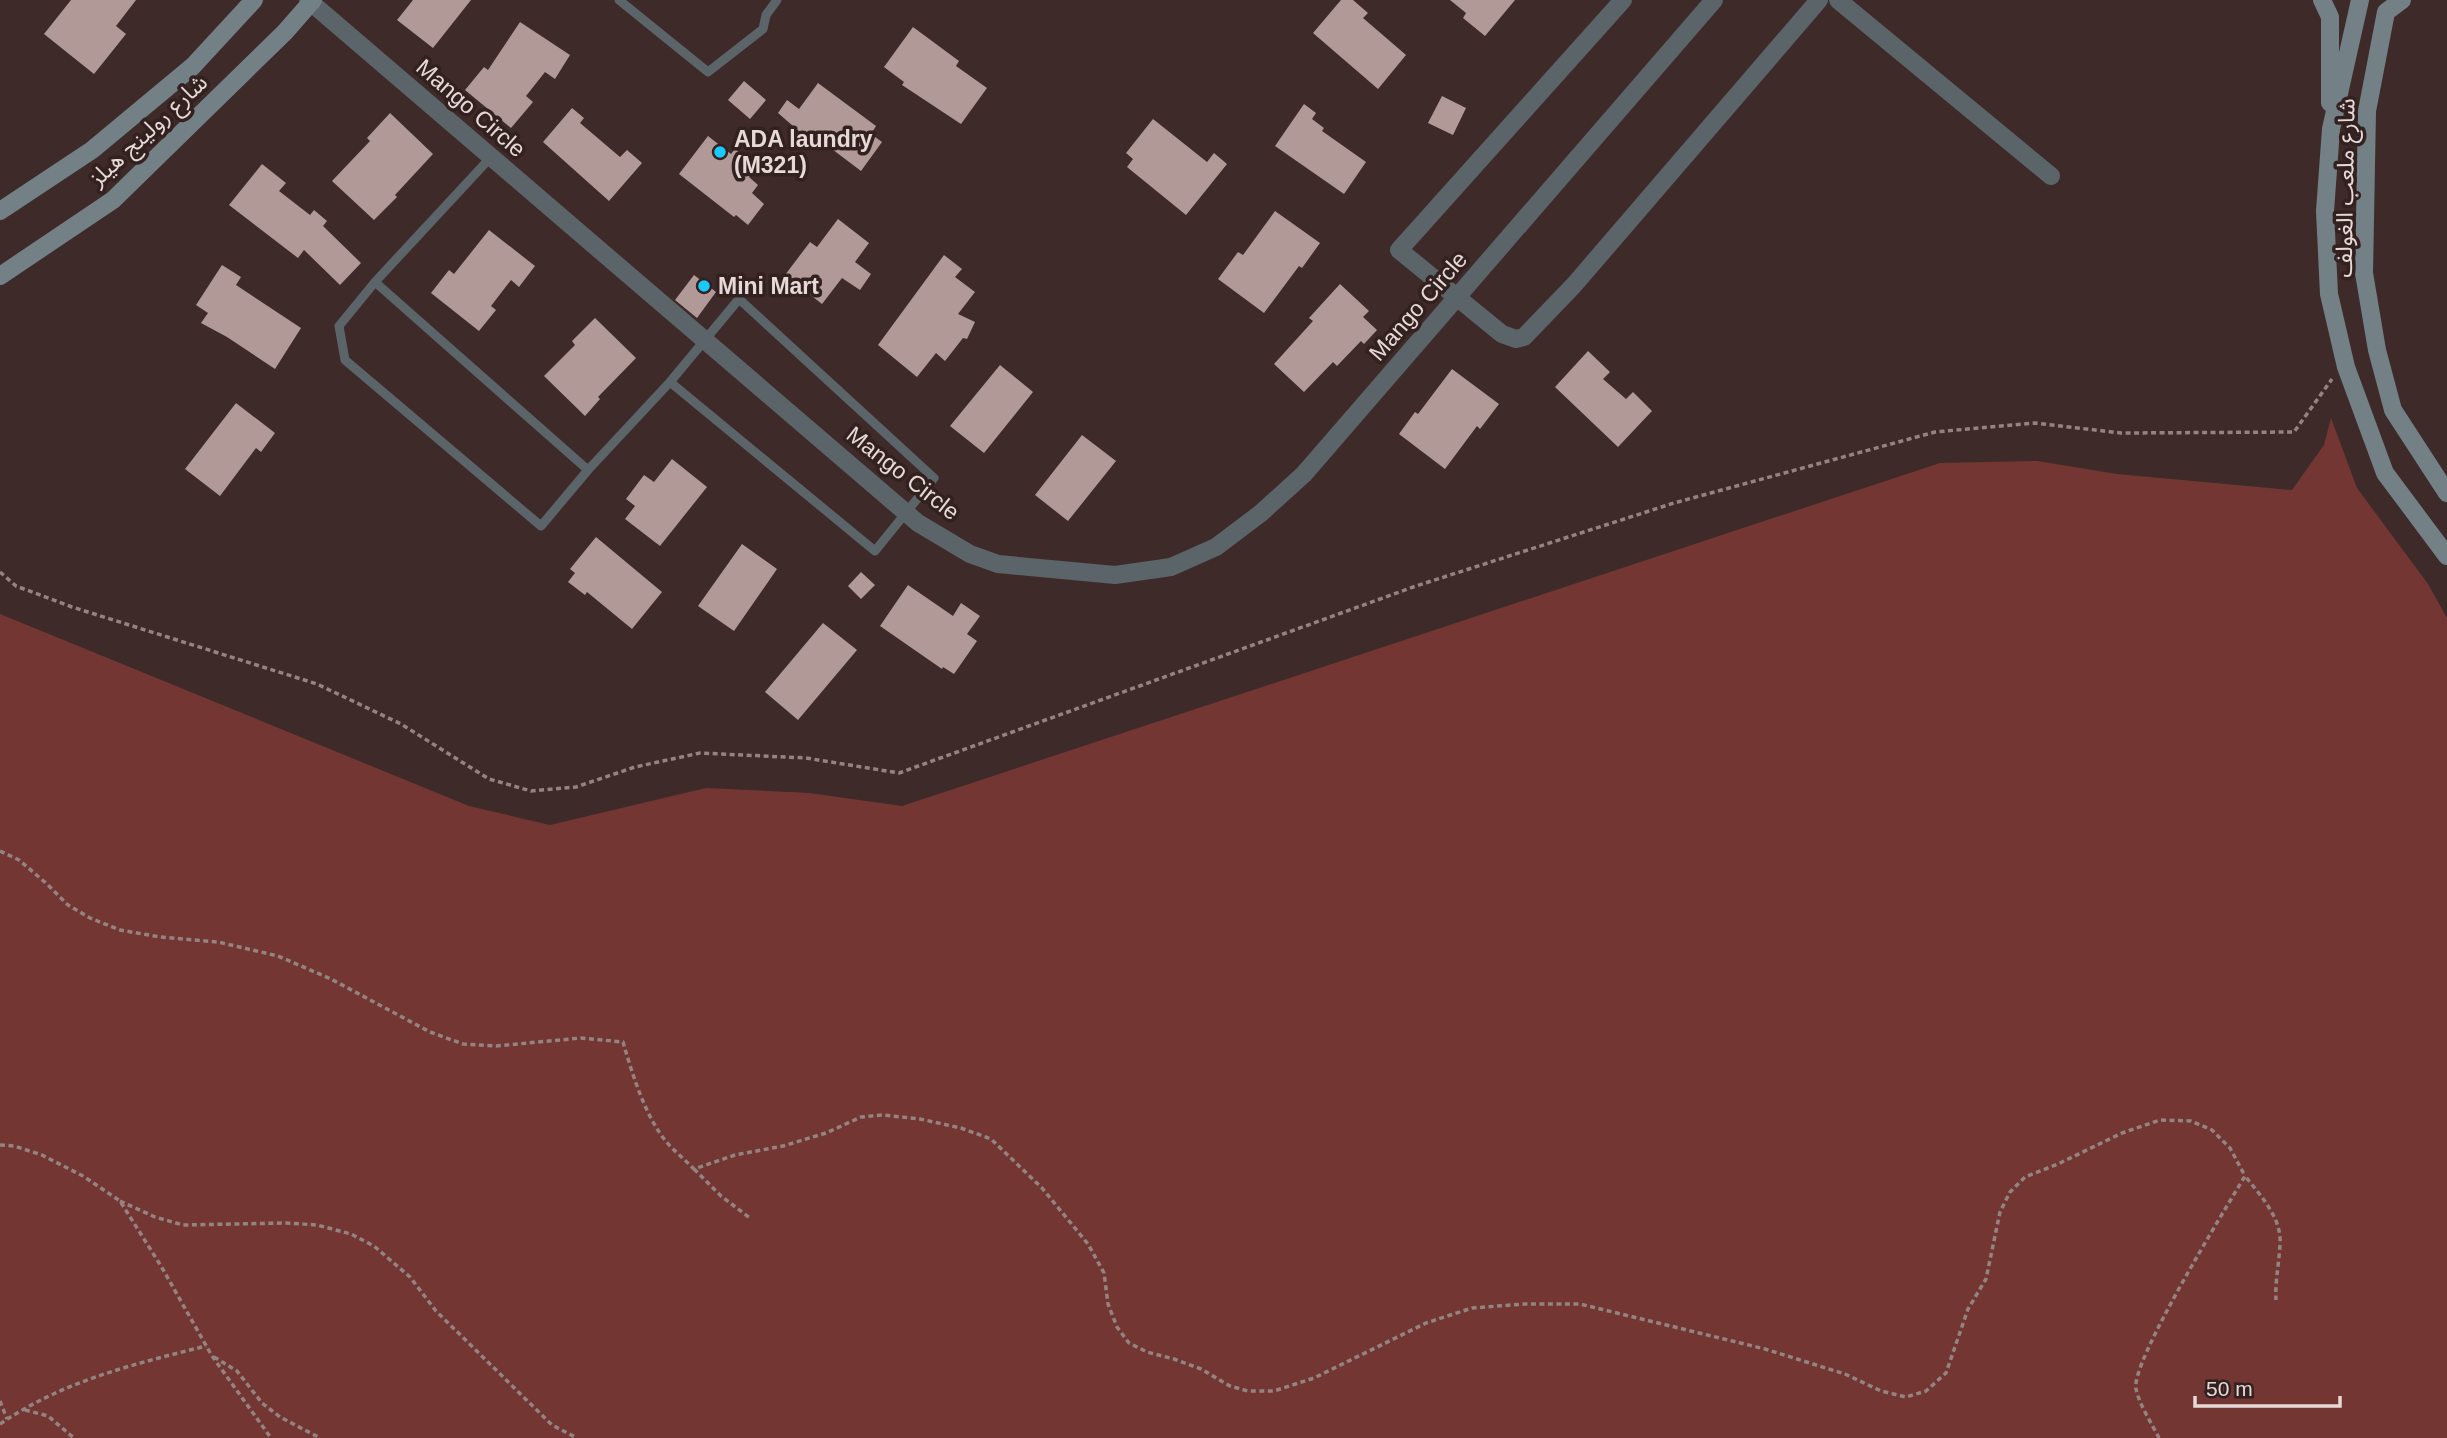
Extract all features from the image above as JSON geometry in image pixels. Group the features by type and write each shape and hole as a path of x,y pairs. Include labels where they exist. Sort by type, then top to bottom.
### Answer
{"main road":[{"name":"شارع رولينج هيلز","path":"0,211 92,150 193,66 254,0"},
{"path":"2322,0 2330,18 2331,129"},
{"name":"شارع ملعب الغولف","path":"2360,0 2331,129 2325,211 2329,294 2344,360 2385,473 2447,556"},
{"name":"شارع ملعب الغولف","path":"2402,0 2386,12 2367,111 2364,273 2377,350 2393,410 2447,493"},
{"name":"شارع رولينج هيلز","path":"0,276 113,200 285,32 311,1"}],"street":[{"path":"1623,0 1398,250 1502,334 1517,339 1524,337 1574,285 1819,0"},
{"name":"Mango Circle","path":"311,1 918,523 970,554 998,564 1115,575 1171,567 1216,547 1261,513 1304,474 1714,0"},
{"path":"1838,0 2051,176"}],"lane":[{"path":"619,0 708,72 763,29 766,15 778,0"},
{"path":"491,157 375,282 340,326 345,360 541,526 670,382 739,299 934,478 875,551 670,382"},
{"path":"375,282 589,470"}],"path":[{"path":"0,572 16,586 72,607 317,684 401,724 489,779 531,791 576,787 635,767 700,753 806,758 899,773 1416,586 1674,502 1935,432 2035,424 2121,433 2294,432 2323,394 2344,360"},
{"path":"0,851 19,860 68,905 90,918 120,930 218,942 278,956 331,979 430,1032 463,1044 496,1045 581,1038 623,1042 635,1083 668,1144 721,1196 750,1218"},
{"path":"694,1169 736,1155 783,1146 826,1133 860,1117 883,1115 920,1119 961,1128 992,1139 1042,1188 1088,1244 1104,1273 1108,1304 1117,1327 1129,1343 1147,1352 1201,1369 1230,1386 1248,1391 1274,1391 1314,1378 1426,1323 1472,1308 1580,1304 1765,1349 1845,1374 1881,1391 1906,1397 1926,1391 1946,1373 1968,1309 1986,1279 2000,1212 2010,1192 2025,1177 2122,1133 2160,1120 2191,1121 2212,1130 2230,1148 2274,1217 2281,1241 2275,1283 2276,1300"},
{"path":"0,1145 14,1146 42,1155 83,1176 120,1201 155,1217 183,1225 286,1223 317,1225 351,1234 374,1246 410,1277 436,1311 552,1425 577,1438"},
{"path":"2159,1438 2135,1388 2139,1371 2175,1297 2245,1175"},
{"path":"120,1201 212,1356 271,1438"},
{"path":"0,1424 55,1391 121,1367 207,1346"},
{"path":"212,1356 237,1371 262,1403 280,1417 320,1438"},
{"path":"0,1401 7,1419"},
{"path":"23,1410 48,1416 74,1438"}],"shaded area":[{"path":"2331,418 2357,488 2428,584 2447,618 2447,1438 0,1438 0,614 469,806 550,825 706,788 809,793 902,806 1940,463 2037,461 2117,474 2292,490 2324,445"}],"building":[{"path":"71,0 136,0 116,26 126,34 94,74 44,34"},
{"path":"413,0 471,0 433,48 397,20"},
{"path":"1341,0 1353,0 1368,13 1363,18 1406,55 1378,89 1313,33"},
{"path":"1450,0 1515,0 1485,36 1463,18 1466,13"},
{"path":"520,22 570,55 555,79 545,72 526,96 533,102 511,128 465,90 484,67 488,70"},
{"path":"913,27 959,61 956,66 987,88 961,124 902,85 904,82 884,67"},
{"path":"744,81 766,100 750,119 728,100"},
{"path":"818,83 876,126 871,134 882,142 861,171 812,134 808,139 778,113 787,100 799,109"},
{"path":"1442,96 1466,108 1453,135 1428,123"},
{"path":"1304,104 1316,113 1312,119 1324,128 1322,131 1366,162 1344,194 1275,146"},
{"path":"572,108 584,118 580,123 620,157 627,150 642,163 609,201 543,142"},
{"path":"390,113 433,154 374,220 332,181 370,141 367,138"},
{"path":"1153,119 1207,162 1214,153 1227,164 1186,215 1127,167 1133,159 1126,153"},
{"path":"708,136 731,154 735,149 757,167 749,177 758,185 752,193 764,204 748,225 679,174"},
{"path":"262,164 286,183 279,191 310,215 314,210 327,221 323,226 361,263 340,285 304,250 298,258 229,205"},
{"path":"1275,211 1320,243 1264,313 1218,279 1238,252 1243,255"},
{"path":"838,219 869,243 855,262 871,274 860,290 842,278 822,304 785,275 810,242 817,247"},
{"path":"489,230 535,266 519,287 511,280 491,306 496,310 479,331 431,293 449,270 454,274"},
{"path":"944,255 962,269 955,277 975,292 958,314 975,322 967,339 963,338 945,361 936,353 917,377 878,345"},
{"path":"222,265 241,277 236,285 301,328 275,369 201,323 208,313 196,305"},
{"path":"694,275 716,292 697,318 675,300"},
{"path":"1340,284 1369,311 1363,317 1377,330 1364,344 1361,341 1337,366 1333,362 1304,392 1274,364 1313,321 1309,318"},
{"path":"595,318 636,358 598,397 600,399 585,416 544,376 575,345 572,341"},
{"path":"1588,351 1610,372 1603,379 1626,399 1633,392 1652,411 1618,447 1555,387"},
{"path":"1000,365 1033,392 984,453 950,426"},
{"path":"1452,369 1499,404 1480,429 1477,426 1445,469 1399,434"},
{"path":"236,403 275,433 261,452 256,448 220,496 185,469"},
{"path":"1082,435 1116,461 1068,521 1035,495"},
{"path":"672,459 707,487 660,546 625,519 635,506 626,499 644,475 654,482"},
{"path":"596,537 662,592 632,629 587,592 585,595 568,582 575,573 570,569"},
{"path":"742,544 777,569 734,631 698,606"},
{"path":"861,572 875,585 861,599 848,586"},
{"path":"908,585 953,616 961,603 980,616 967,634 977,641 954,674 943,667 942,669 880,626"},
{"path":"823,623 857,650 798,720 765,692"}],"place":[{"name":"ADA laundry (M321)","path":"720,152"},
{"name":"Mini Mart","path":"704,286"}]}
